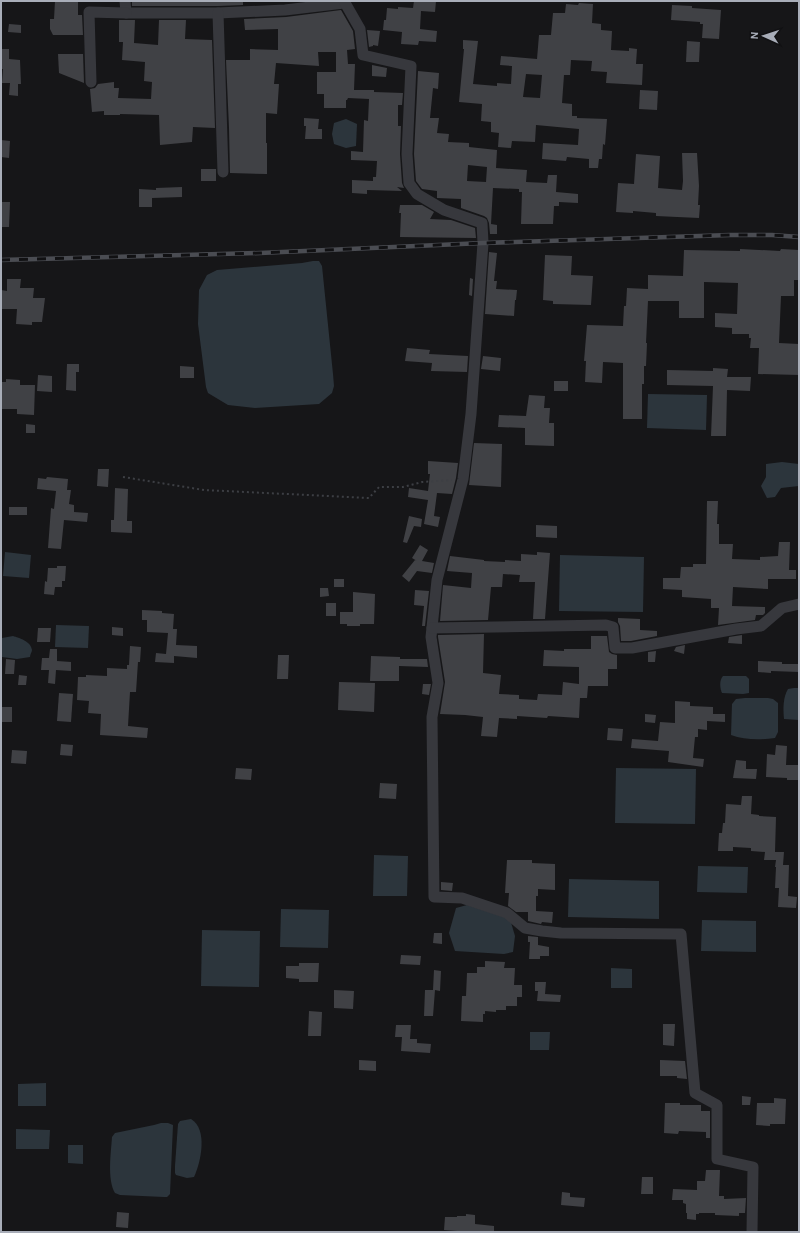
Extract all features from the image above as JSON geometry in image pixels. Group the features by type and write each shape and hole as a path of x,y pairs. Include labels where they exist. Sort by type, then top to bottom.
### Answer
{"street":[{"path":"126,1 126,13"},
{"path":"92,82 89,12 218,13 285,10 344,2 360,29 364,55 411,66 407,154 409,183 417,194 444,210 482,223 483,243 471,414 463,479 437,580 431,637 438,683 432,717 434,897 462,898 507,913 525,928 542,931 561,933 681,934 695,1093 717,1105 717,1159 753,1167 752,1232"},
{"path":"218,13 223,172"},
{"path":"432,628 606,625 613,627 615,648 632,648 761,626 782,608 799,604"}],"path":[{"path":"123,477 204,490 369,498 379,487 403,487 422,482 463,479"}],"shaded area":[{"path":"346,119 357,124 356,146 346,148 334,144 332,134 334,123"},
{"path":"319,261 322,266 334,386 332,393 319,404 255,408 228,405 208,393 198,324 199,290 207,275 217,270"},
{"path":"648,394 707,395 706,430 647,428"},
{"path":"782,462 799,464 799,486 781,488 775,497 767,498 761,486 766,477 766,464"},
{"path":"5,552 31,555 29,578 3,576"},
{"path":"560,555 644,557 643,612 559,611"},
{"path":"56,625 89,626 88,648 55,647"},
{"path":"13,636 24,640 29,644 32,650 30,657 17,659 2,657 2,638"},
{"path":"723,676 746,676 749,679 749,693 722,693 720,684"},
{"path":"799,688 799,720 784,719 784,699 788,689"},
{"path":"768,698 773,699 778,703 778,732 775,738 753,739 731,735 732,704 736,699"},
{"path":"616,768 696,769 695,824 615,823"},
{"path":"374,855 408,856 407,896 373,896"},
{"path":"698,866 748,867 747,893 697,892"},
{"path":"569,879 659,881 659,919 568,917"},
{"path":"467,905 510,919 515,936 513,952 504,954 455,951 449,933 456,908"},
{"path":"281,909 329,910 328,948 280,947"},
{"path":"702,920 756,921 756,952 701,951"},
{"path":"202,930 260,931 259,987 201,986"},
{"path":"611,968 632,969 632,988 611,988"},
{"path":"530,1032 550,1032 549,1050 530,1050"},
{"path":"46,1083 46,1106 18,1106 18,1084"},
{"path":"191,1119 200,1130 202,1146 197,1171 194,1177 187,1178 176,1175 175,1166 178,1124 180,1121"},
{"path":"161,1123 173,1125 170,1194 167,1197 164,1197 120,1195 115,1193 110,1173 112,1137 115,1133"},
{"path":"16,1129 50,1130 49,1149 16,1149"},
{"path":"68,1145 83,1145 83,1164 68,1163"}],"building":[{"path":"55,1 78,1 78,15 82,15 83,35 53,35 50,29 50,19 54,19"},
{"path":"132,1 243,1 243,5 132,6"},
{"path":"414,1 436,1 435,12 421,11 420,29 437,31 436,42 419,41 418,45 401,44 402,32 383,30 387,8 413,8"},
{"path":"579,3 593,4 592,23 601,24 601,30 612,31 611,50 629,51 629,48 637,49 636,64 643,64 642,85 606,83 607,72 591,71 592,61 571,60 570,75 564,75 562,103 572,104 572,116 577,116 577,118 607,119 605,145 603,144 602,159 599,159 598,168 589,168 589,159 567,157 566,161 542,159 543,143 578,145 579,129 536,125 535,142 512,141 511,148 498,147 499,133 491,132 491,122 481,121 482,104 459,102 464,49 463,40 478,41 473,84 497,86 497,83 511,84 512,66 500,65 501,56 537,59 539,35 551,35 553,13 565,13 566,4 578,5","holes":["526,74 542,75 540,98 523,97"]},
{"path":"672,5 721,10 719,39 702,38 703,24 700,24 700,22 671,20"},
{"path":"341,10 353,31 355,49 347,50 348,64 355,64 354,90 374,90 374,92 403,93 402,105 398,105 398,126 401,126 400,154 402,183 404,188 397,187 402,191 367,190 367,194 352,193 352,180 373,181 373,177 376,177 377,161 351,160 351,151 363,152 364,120 368,121 369,99 348,98 346,100 346,108 324,108 324,94 317,94 317,72 336,72 336,52 318,52 319,66 276,63 274,84 279,84 277,114 266,113 267,174 230,173 226,60 250,60 250,49 278,50 278,29 245,30 244,19 286,17"},
{"path":"119,20 135,20 134,43 158,45 159,20 186,20 185,39 212,40 215,128 193,127 192,142 160,145 159,115 104,115 104,111 92,112 90,89 95,88 98,84 114,82 114,88 119,88 118,98 151,99 152,82 144,81 145,62 122,60 123,42 119,42"},
{"path":"9,24 21,25 21,33 8,32"},
{"path":"367,30 380,31 378,46 373,45 369,47"},
{"path":"687,41 700,42 699,62 686,62"},
{"path":"1,49 9,49 9,59 20,60 21,84 18,84 18,96 9,95 10,83 2,83 3,69 1,69"},
{"path":"58,54 83,54 84,83 59,73"},
{"path":"372,65 387,68 386,77 372,76"},
{"path":"418,71 439,73 438,89 433,88 430,118 439,118 437,133 449,134 448,142 469,143 469,147 497,150 496,168 527,170 526,182 547,183 548,175 557,175 556,192 578,194 578,203 559,202 559,206 554,206 553,224 521,224 522,192 519,192 519,189 493,188 491,224 497,225 497,234 490,234 487,218 461,208 461,199 437,198 437,191 422,189 416,181 414,154","holes":["468,165 487,167 486,182 467,181"]},
{"path":"640,90 658,91 657,110 639,109"},
{"path":"304,118 319,119 318,129 322,129 322,139 305,139 306,126 304,126"},
{"path":"1,140 10,141 9,158 1,157"},
{"path":"682,153 697,153 699,186 698,205 700,205 699,218 656,216 656,213 633,211 633,213 616,212 618,183 634,184 636,154 660,156 658,188 682,190"},
{"path":"201,169 216,169 216,181 201,181"},
{"path":"182,187 182,197 152,198 152,207 139,207 139,189 156,190 156,188"},
{"path":"1,202 10,202 9,227 1,227"},
{"path":"400,205 422,205 434,212 430,219 451,220 475,228 476,238 400,237"},
{"path":"740,249 780,251 781,249 799,250 799,280 794,280 794,296 781,296 779,343 799,344 799,375 758,374 759,348 750,348 751,338 749,338 749,334 732,334 732,328 715,327 715,313 737,314 738,283 704,282 704,318 679,318 679,301 648,301 646,366 644,366 644,384 642,384 642,419 623,419 623,363 603,362 602,383 585,382 586,361 584,361 587,325 623,326 627,288 648,289 648,275 683,276 684,250 740,251"},
{"path":"489,252 497,253 494,281 497,281 496,289 517,290 514,316 485,314"},
{"path":"545,255 572,256 571,275 593,276 591,305 553,304 553,301 543,300"},
{"path":"470,278 473,279 472,296 469,295"},
{"path":"7,279 21,279 20,288 34,288 33,298 45,298 42,322 32,322 32,325 16,324 17,309 1,309 1,290 7,291"},
{"path":"407,348 430,350 429,354 468,356 467,372 431,371 432,363 405,361"},
{"path":"483,356 501,358 500,371 481,369"},
{"path":"67,364 79,364 79,372 76,372 76,391 66,390"},
{"path":"180,366 194,367 194,378 180,378"},
{"path":"713,368 728,369 727,377 751,377 750,391 727,390 726,436 711,436 713,386 667,385 667,370 713,371"},
{"path":"38,375 52,376 52,392 37,391"},
{"path":"6,379 20,380 20,385 35,385 34,415 17,414 17,409 1,409 1,382 6,382"},
{"path":"554,381 568,381 568,391 554,391"},
{"path":"529,395 545,396 544,408 550,408 549,423 554,423 554,446 525,445 525,428 498,427 499,415 526,416"},
{"path":"26,424 35,425 35,433 26,433"},
{"path":"474,443 502,444 501,487 469,485"},
{"path":"428,461 458,463 452,494 437,493 434,516 440,517 438,527 424,524 428,500 408,497 409,488 428,491 430,474 428,474"},
{"path":"98,469 109,469 108,487 97,486"},
{"path":"47,477 68,479 67,490 71,490 69,504 74,505 74,512 88,513 87,522 64,520 61,549 48,548 51,508 54,509 56,491 37,489 38,478 46,479"},
{"path":"115,488 128,489 127,521 132,521 132,533 111,532 111,520 114,520"},
{"path":"707,501 718,501 717,524 719,524 719,544 733,544 732,559 760,560 760,557 778,556 779,542 790,542 789,570 796,570 796,579 768,579 768,589 733,587 732,606 765,607 765,613 763,615 756,615 755,620 718,625 719,608 711,608 711,599 682,597 682,590 663,589 663,578 680,578 681,567 693,567 693,564 706,564"},
{"path":"9,507 27,507 27,515 9,515"},
{"path":"409,516 422,519 421,527 414,526 407,543 403,542"},
{"path":"536,525 557,526 557,538 536,537"},
{"path":"420,545 428,550 422,561 434,563 432,573 417,571 409,582 402,576 415,560 417,561 412,558"},
{"path":"537,552 550,553 545,619 533,619 535,582 519,582 520,575 503,574 502,587 491,587 488,620 440,621 443,585 471,588 472,573 447,571 450,556 484,561 505,562 505,560 521,561 521,554 537,555"},
{"path":"57,566 66,566 65,581 62,581 62,587 55,587 54,595 44,594 48,568 57,568"},
{"path":"334,579 344,579 344,587 334,587"},
{"path":"320,588 328,588 329,596 320,597"},
{"path":"415,590 429,591 425,626 422,626 424,606 414,605"},
{"path":"353,592 375,594 374,624 347,626 347,624 340,624 340,612 353,612"},
{"path":"326,603 336,603 336,616 326,616"},
{"path":"142,610 162,611 162,613 174,614 173,629 177,629 176,645 197,646 197,658 174,656 174,663 155,662 156,653 166,654 168,633 147,632 147,620 142,620"},
{"path":"618,618 640,619 640,630 657,631 657,636 631,641 621,641"},
{"path":"112,627 123,628 123,636 112,635"},
{"path":"38,628 51,628 50,642 37,642"},
{"path":"484,634 483,673 501,675 499,694 519,695 519,699 537,700 538,694 562,695 563,682 579,684 579,667 543,666 544,650 564,651 564,649 591,649 591,636 607,636 609,652 617,655 617,669 608,669 608,686 588,686 587,698 580,698 579,718 517,716 517,719 499,718 497,737 481,736 483,717 440,714 445,682 438,635"},
{"path":"742,635 742,644 728,643 729,637"},
{"path":"685,645 684,654 674,651 676,647"},
{"path":"130,646 141,647 140,662 138,662 136,692 130,692 128,726 148,728 147,738 100,735 101,714 88,713 89,701 77,700 78,677 86,677 86,675 107,676 107,668 127,669 127,665 129,665"},
{"path":"50,649 57,649 57,661 71,662 71,671 56,670 55,684 48,683 49,670 41,670 42,658 49,658"},
{"path":"656,651 655,662 648,662 648,652"},
{"path":"278,655 289,655 288,679 277,679"},
{"path":"371,656 400,657 400,659 427,659 428,667 399,666 399,681 370,681"},
{"path":"6,659 15,660 14,674 5,674"},
{"path":"758,661 782,662 782,664 799,664 799,672 758,672"},
{"path":"19,675 27,676 26,685 18,685"},
{"path":"339,682 375,683 374,712 338,710"},
{"path":"423,684 431,684 429,695 422,694"},
{"path":"59,693 73,694 71,722 57,721"},
{"path":"675,701 690,702 690,706 713,707 713,714 725,714 725,722 707,721 707,730 698,729 698,737 695,737 693,758 704,759 703,767 668,762 669,751 631,748 632,739 658,741 660,722 675,723"},
{"path":"1,707 12,707 12,722 1,722"},
{"path":"645,714 656,715 655,723 645,722"},
{"path":"608,728 623,729 622,741 607,740"},
{"path":"61,744 73,745 72,756 60,755"},
{"path":"776,745 787,746 786,765 799,765 799,780 766,777 767,754 775,755"},
{"path":"12,750 27,751 26,764 11,763"},
{"path":"736,760 746,761 746,769 757,769 756,779 733,778"},
{"path":"236,768 252,769 251,780 235,779"},
{"path":"380,783 397,784 396,799 379,798"},
{"path":"742,796 752,796 751,814 776,817 775,852 784,852 783,865 789,865 788,896 797,897 796,908 778,907 779,888 775,888 776,860 764,860 765,852 751,851 751,848 733,847 733,851 718,851 719,833 722,833 723,823 725,823 726,804 741,805"},
{"path":"507,860 532,860 532,863 555,864 555,890 538,889 538,896 536,896 536,911 553,912 552,923 542,922 541,924 528,921 528,912 516,912 508,906 509,893 505,893"},
{"path":"441,882 453,883 452,891 441,890"},
{"path":"434,933 442,933 442,944 433,943"},
{"path":"528,936 538,937 538,945 549,947 549,956 540,956 540,959 529,959 530,942 528,942"},
{"path":"401,955 421,956 420,965 400,964"},
{"path":"485,961 505,962 504,968 515,968 514,985 522,985 522,997 517,997 517,1006 506,1006 506,1010 496,1010 496,1012 485,1011 485,1014 483,1014 483,1022 461,1021 462,996 466,996 467,973 477,973 477,967 485,967"},
{"path":"299,963 319,963 318,982 299,982 299,979 286,978 286,966 299,966"},
{"path":"434,970 441,971 440,991 435,990 433,1016 424,1016 425,990 433,990"},
{"path":"535,982 546,982 545,994 561,995 560,1002 537,1001 538,991 535,991"},
{"path":"334,990 354,991 353,1009 334,1008"},
{"path":"309,1011 322,1012 321,1036 308,1036"},
{"path":"663,1024 675,1024 674,1046 663,1045"},
{"path":"396,1025 411,1025 410,1039 417,1039 417,1043 431,1044 430,1053 401,1051 402,1037 395,1037"},
{"path":"359,1060 376,1061 376,1071 359,1070"},
{"path":"660,1060 685,1061 687,1079 677,1078 677,1076 660,1076"},
{"path":"742,1096 751,1097 750,1105 742,1105"},
{"path":"774,1098 786,1099 785,1124 770,1124 770,1126 756,1125 757,1103 774,1103"},
{"path":"665,1103 701,1105 701,1111 710,1111 710,1138 706,1138 706,1132 679,1131 678,1134 664,1133"},
{"path":"706,1170 720,1170 719,1196 724,1196 724,1199 746,1198 745,1213 739,1213 739,1216 699,1213 696,1214 696,1220 687,1219 686,1204 683,1203 683,1200 672,1200 673,1189 697,1190 697,1181 705,1181"},
{"path":"642,1177 653,1177 653,1194 641,1194"},
{"path":"562,1192 570,1193 570,1197 585,1198 584,1207 561,1205"},
{"path":"117,1212 129,1213 128,1228 116,1227"},
{"path":"466,1214 475,1215 475,1224 494,1226 494,1232 456,1232 457,1231 444,1230 445,1217 466,1216"}],"railway":[{"path":"1,260 260,253 483,243 730,235 772,235 799,237"}]}
